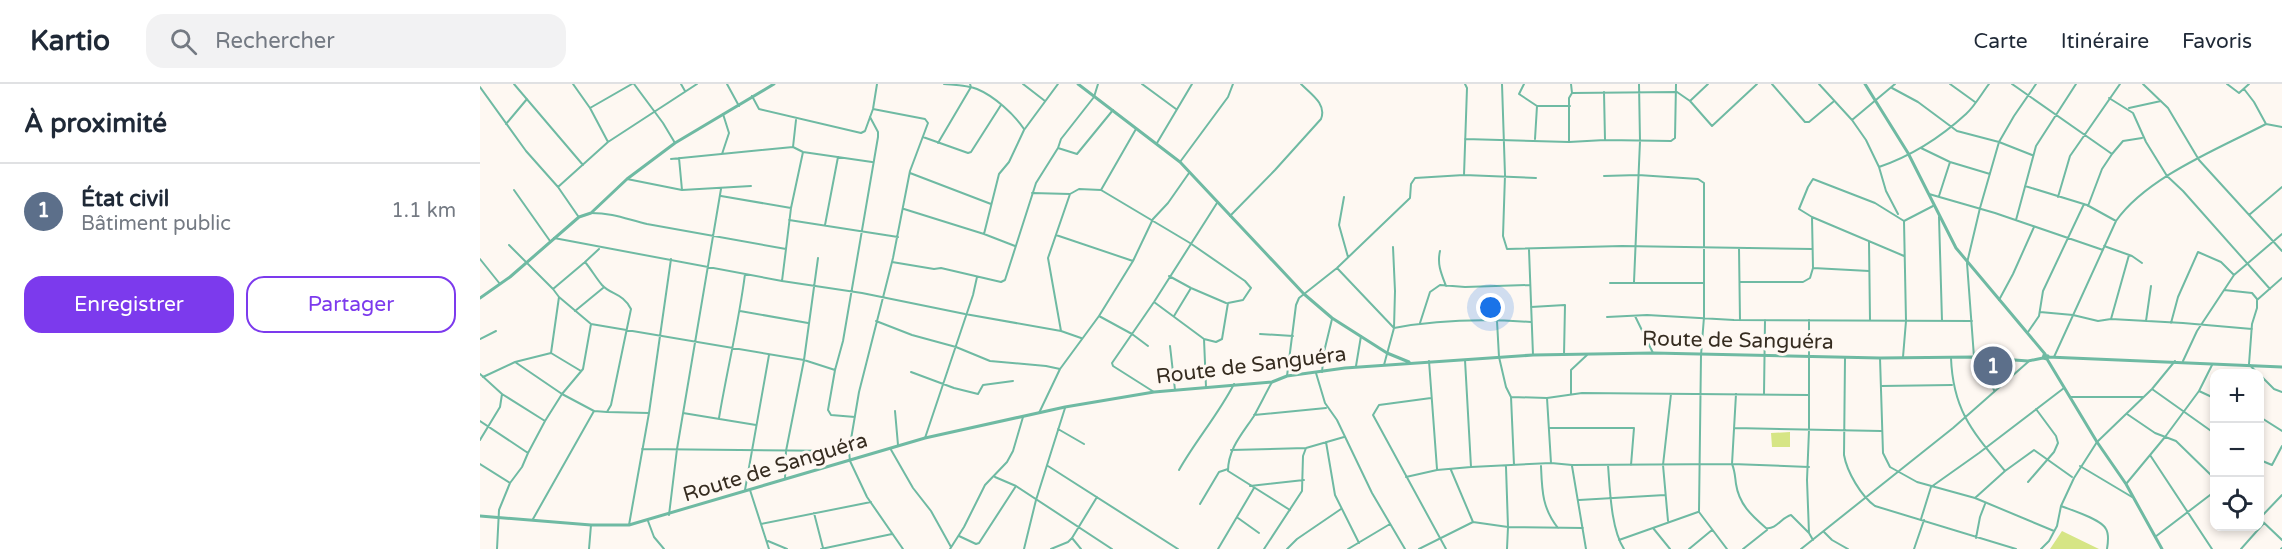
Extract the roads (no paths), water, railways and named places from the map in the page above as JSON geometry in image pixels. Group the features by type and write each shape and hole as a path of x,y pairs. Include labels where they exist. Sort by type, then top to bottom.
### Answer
{"street":[{"path":"514,84 583,165"},
{"path":"573,84 590,108 608,142"},
{"path":"590,108 633,84 675,143"},
{"path":"681,84 685,91"},
{"path":"558,188 608,142 697,84"},
{"path":"727,84 739,106"},
{"path":"480,298 525,264 579,218 591,213 627,179 675,143 774,84"},
{"path":"752,96 759,109 861,133 865,131 873,109 877,84"},
{"path":"944,84 970,86 978,89 1019,121 1024,130"},
{"path":"1023,84 1045,101"},
{"path":"984,234 999,174 1009,162 1024,130 1058,84"},
{"path":"1078,84 1180,162 1304,294 1332,318 1388,352 1411,363"},
{"path":"892,262 934,269 941,268 1001,282 1005,280 1032,193 1061,139 1094,97 1098,84"},
{"path":"1142,84 1178,109"},
{"path":"1157,143 1192,84"},
{"path":"1180,162 1227,97 1233,84"},
{"path":"1230,216 1321,119 1322,105 1301,84"},
{"path":"1464,175 1467,88 1465,84"},
{"path":"1502,84 1505,175 1503,206 1507,249 1635,247 1812,249"},
{"path":"1524,84 1520,94 1537,106 1570,106"},
{"path":"1569,142 1569,98 1572,93 1570,84"},
{"path":"1634,282 1640,141 1639,84"},
{"path":"1465,139 1569,142 1674,140 1676,84"},
{"path":"1690,101 1708,84"},
{"path":"1572,93 1677,92 1690,101 1712,126 1757,84"},
{"path":"1772,84 1805,122 1809,122 1833,102"},
{"path":"1819,84 1833,102 1852,120 1870,146 1886,191 1900,217"},
{"path":"1865,84 1910,156 1950,240 1967,263 2028,332 2046,357 2097,442 2126,484 2162,549"},
{"path":"1852,120 1895,84"},
{"path":"1950,84 1975,102"},
{"path":"1879,168 1910,156 1950,127 1968,113 1989,84"},
{"path":"2012,84 2112,154"},
{"path":"1974,357 1967,263 1999,142 2008,124 2036,84"},
{"path":"2016,220 2032,155 2054,115 2076,84"},
{"path":"2058,197 2065,166 2121,84"},
{"path":"2143,84 2176,119 2199,160 2282,251"},
{"path":"2227,84 2239,93 2249,84"},
{"path":"938,143 970,86"},
{"path":"480,87 579,218"},
{"path":"1892,88 1918,102 1950,127 2032,155"},
{"path":"2244,89 2266,124"},
{"path":"1604,92 1605,140"},
{"path":"506,124 527,99"},
{"path":"2109,99 2127,109 2135,117 2143,138 2167,176 2270,289"},
{"path":"2127,109 2161,101"},
{"path":"923,137 965,153 971,152 1001,105"},
{"path":"1535,140 1537,106"},
{"path":"873,109 924,119 928,123 910,173 898,237 859,392 849,450 850,461 871,502 903,549"},
{"path":"1058,148 1077,154 1113,110"},
{"path":"722,154 729,133 723,114"},
{"path":"855,417 831,415 828,412 835,369 843,341 878,132 870,117"},
{"path":"793,147 796,119"},
{"path":"2054,357 2116,221 2126,207 2167,176 2266,124 2282,127"},
{"path":"1101,190 1136,129"},
{"path":"2088,206 2102,169 2112,154 2123,141 2143,138"},
{"path":"671,159 793,147 803,152 873,162"},
{"path":"1922,148 1950,162 1990,174"},
{"path":"782,280 789,220 803,152"},
{"path":"824,226 838,157"},
{"path":"679,158 682,190"},
{"path":"1939,196 1950,162"},
{"path":"910,173 991,204"},
{"path":"1039,413 1060,369 1098,316 1133,261 1153,219 1189,173"},
{"path":"1604,176 1638,174 1702,181 1704,317 1701,355 1699,512 1726,549"},
{"path":"1287,376 1296,305 1299,298 1337,268 1410,198 1411,184 1415,178 1505,175 1536,178"},
{"path":"627,179 682,190 751,186"},
{"path":"1903,357 1907,268 1904,256 1904,221 1875,203 1813,180 1799,209 1812,217 1904,256"},
{"path":"2025,186 2084,204 2116,221"},
{"path":"2249,215 2282,187"},
{"path":"669,514 677,448 722,189"},
{"path":"1032,193 1070,194 1079,189 1101,190 1190,243 1250,286 1250,290 1243,300 1228,303 1169,276"},
{"path":"514,190 552,240 883,297 965,315 1061,332 1081,338"},
{"path":"1061,332 1048,258 1070,194"},
{"path":"1927,194 1980,208 2068,238 2129,255 2142,263"},
{"path":"722,196 791,208"},
{"path":"1344,196 1339,225 1348,257"},
{"path":"1154,392 1113,364 1217,202"},
{"path":"2028,332 2040,312 2043,291 2084,204"},
{"path":"1904,221 1933,206"},
{"path":"904,209 1015,246"},
{"path":"591,213 611,213 647,224 786,249"},
{"path":"1740,282 1803,282 1812,276 1812,217"},
{"path":"1939,217 1942,321"},
{"path":"789,220 898,237"},
{"path":"1999,300 2034,227"},
{"path":"2183,361 2201,324 2234,275 2282,234"},
{"path":"1056,235 1133,261"},
{"path":"1869,241 1870,320"},
{"path":"509,246 559,297 591,324 804,360 835,369"},
{"path":"1384,365 1394,328 1393,247"},
{"path":"1739,247 1740,320"},
{"path":"553,289 601,248"},
{"path":"1529,249 1533,355"},
{"path":"1440,251 1439,269 1446,286"},
{"path":"2171,323 2178,297 2198,252 2221,262 2234,275"},
{"path":"2111,319 2129,255"},
{"path":"785,479 786,451 804,360 818,258"},
{"path":"480,259 500,284"},
{"path":"629,525 649,413 671,259"},
{"path":"585,262 604,287 616,292 629,306 629,327 625,331 608,412"},
{"path":"1337,268 1394,328"},
{"path":"1813,268 1869,271"},
{"path":"719,418 745,274"},
{"path":"925,438 977,277"},
{"path":"2254,369 2250,364 2252,329 2257,300 2282,278"},
{"path":"1610,283 1703,283"},
{"path":"1420,324 1433,288 1530,285"},
{"path":"2146,321 2151,286"},
{"path":"575,311 604,287"},
{"path":"1174,316 1191,288"},
{"path":"2223,290 2252,293 2257,300"},
{"path":"551,353 559,297"},
{"path":"1154,302 1204,339 1216,342 1222,339 1228,303"},
{"path":"1531,307 1565,305 1564,355"},
{"path":"740,311 809,323"},
{"path":"2040,312 2073,315 2094,321 2111,319 2252,329"},
{"path":"1098,316 1132,334 1148,346"},
{"path":"1607,316 1704,317 1740,320 1972,321"},
{"path":"1635,316 1653,354"},
{"path":"1322,372 1332,318"},
{"path":"1764,394 1765,320"},
{"path":"1809,320 1809,466 1807,480 1809,533"},
{"path":"876,321 912,335 956,347 990,361 1060,369"},
{"path":"1497,321 1499,357 1511,398 1514,465"},
{"path":"1394,328 1420,324 1531,321"},
{"path":"497,549 498,517 510,483 522,467 545,421 562,394 584,366 591,324"},
{"path":"480,339 496,331"},
{"path":"1260,334 1293,336"},
{"path":"1356,367 1361,336"},
{"path":"1204,339 1206,387"},
{"path":"1170,346 1175,390"},
{"path":"545,421 502,394 481,376 515,362 551,353 581,371"},
{"name":"Route de Sanguéra","path":"480,516 591,525 629,525 850,461 890,447 1065,407 1154,392 1272,382 1287,376 1356,367 1533,355 1764,354 1880,358 1974,357 2028,361 2054,357 2282,367"},
{"path":"745,490 769,355"},
{"path":"1571,394 1571,370 1587,355"},
{"path":"1845,356 1845,462 1866,498 1875,506 2016,549"},
{"path":"1880,358 1881,431 1884,459 1890,467 1930,487 1975,498 2054,531"},
{"path":"1951,358 1952,385 1965,418 1985,449 2005,471"},
{"path":"1994,390 1988,379 1988,368 1995,358"},
{"path":"1465,360 1471,467"},
{"path":"1429,361 1437,470"},
{"path":"1801,549 1965,418 2028,361"},
{"path":"2041,549 2057,526 2061,506 2080,466 2097,442 2152,389 2175,361"},
{"path":"515,362 562,394 594,411 649,413"},
{"path":"2126,484 2199,391 2213,363"},
{"path":"911,372 978,394 983,385 1013,381"},
{"path":"1316,373 1328,407 1405,549"},
{"path":"2264,379 2282,393"},
{"path":"1272,382 1231,450 1228,469 1229,474 1290,510"},
{"path":"1179,470 1194,444 1216,417 1234,384"},
{"path":"1881,386 1952,385"},
{"path":"1914,549 1930,487 1985,449 2064,388"},
{"path":"2152,389 2210,430"},
{"path":"2199,391 2210,396"},
{"path":"480,440 500,407 502,394"},
{"path":"1511,398 1547,398 1571,394 1809,395"},
{"path":"1668,521 1663,465 1671,394"},
{"path":"1736,394 1732,464 1736,472 1736,487 1744,509 1768,529"},
{"path":"2070,397 2144,397"},
{"path":"1431,398 1379,405 1372,415 1446,549"},
{"path":"1547,398 1551,463"},
{"path":"1024,549 1065,407"},
{"path":"1254,415 1328,407"},
{"path":"2028,482 2054,452 2058,440 2036,409"},
{"path":"533,519 594,411"},
{"path":"895,411 898,445"},
{"path":"683,413 756,425"},
{"path":"2127,414 2155,433 2176,441 2213,477"},
{"path":"890,447 913,488 931,511 950,548 959,536 985,485 1007,462 1023,417"},
{"path":"2264,420 2282,431"},
{"path":"480,421 528,453"},
{"path":"1550,428 1634,428 1631,465"},
{"path":"1735,428 1881,431"},
{"path":"1058,429 1084,444"},
{"path":"1231,450 1306,448 1345,436"},
{"path":"1326,442 1335,495 1359,543"},
{"path":"2264,462 2272,465 2282,446"},
{"path":"1264,549 1302,491 1303,456 1306,448"},
{"path":"642,449 849,450"},
{"path":"1975,498 2005,471 2034,450 2074,478"},
{"path":"2150,455 2212,549"},
{"path":"1406,477 1437,470 1551,463 1809,466"},
{"path":"480,464 510,483"},
{"path":"1541,465 1546,511 1558,528"},
{"path":"1572,465 1586,549"},
{"path":"1608,465 1619,540 1624,549"},
{"path":"1048,466 1178,549"},
{"path":"1506,466 1507,549"},
{"path":"2080,466 2134,498"},
{"path":"1200,504 1219,472 1228,469"},
{"path":"1451,469 1473,522"},
{"path":"994,476 1016,486 1112,549"},
{"path":"1252,487 1304,480"},
{"path":"959,536 976,544 980,543 1016,486"},
{"path":"1218,549 1238,518 1252,487"},
{"path":"750,489 770,549"},
{"path":"1579,501 1665,495"},
{"path":"2155,537 2210,495"},
{"path":"2264,514 2282,495"},
{"path":"1051,549 1072,538 1096,497"},
{"path":"761,524 871,502"},
{"path":"1976,538 1985,504"},
{"path":"2061,506 2104,526 2107,532 2107,549"},
{"path":"1287,549 1297,539 1341,509"},
{"path":"1619,540 1699,512"},
{"path":"814,513 822,549 892,534"},
{"path":"1743,549 1788,515 1791,515 1813,540"},
{"path":"1238,518 1259,533"},
{"path":"648,521 664,549"},
{"path":"1419,549 1473,522 1508,526 1583,528"},
{"path":"2264,523 2282,540"},
{"path":"1348,549 1390,524"},
{"path":"589,549 591,525"},
{"path":"1653,528 1670,549"},
{"path":"1689,549 1712,530"},
{"path":"2241,549 2257,531"},
{"path":"1824,532 1832,540 1848,549"},
{"path":"1072,538 1081,549"},
{"path":"768,541 787,549"},
{"path":"657,549 658,542"}],"place":[{"name":"État civil","path":"1993,366"}]}
